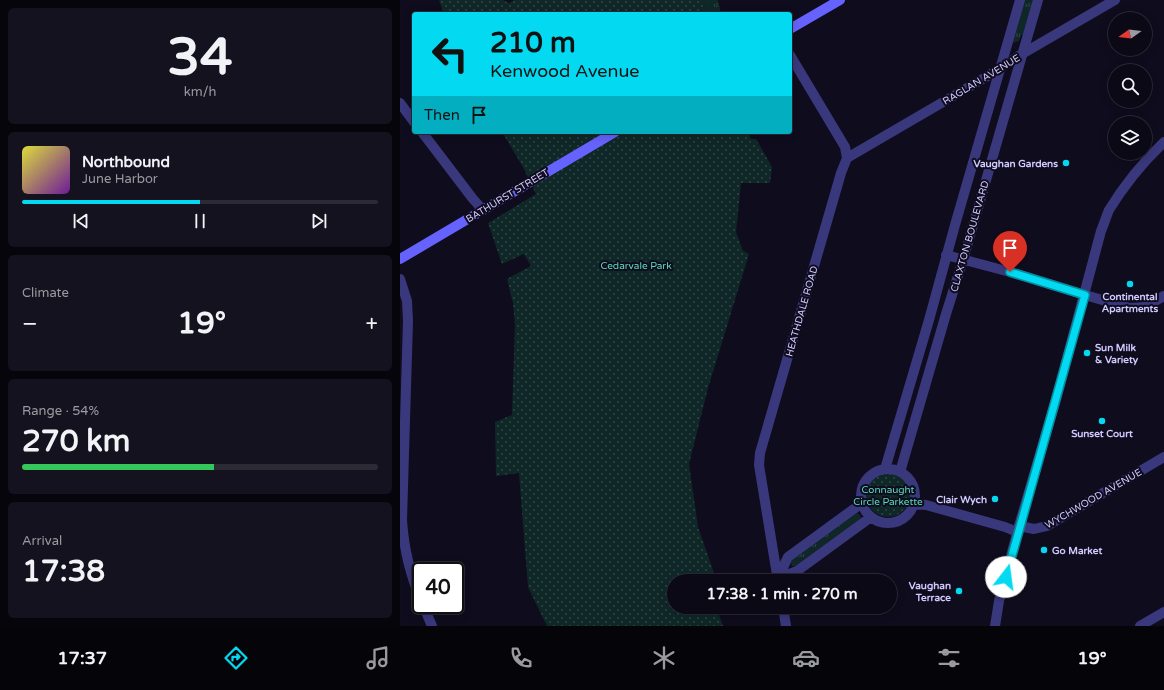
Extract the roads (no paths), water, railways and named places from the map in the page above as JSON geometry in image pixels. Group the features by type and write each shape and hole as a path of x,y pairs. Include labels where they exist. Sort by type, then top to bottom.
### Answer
{"main road":[{"path":"792,28 840,0"},
{"name":"BATHURST STREET","path":"400,259 612,134"}],"street":[{"name":"CLAXTON BOULEVARD","path":"885,469 1020,0"},
{"name":"CLAXTON BOULEVARD","path":"900,472 1038,0"},
{"name":"RAGLAN AVENUE","path":"847,158 1116,0"},
{"path":"792,58 845,147 847,158"},
{"path":"400,103 412,119"},
{"path":"424,134 483,210"},
{"path":"995,626 999,601 1018,529 1057,396 1101,231 1109,211 1125,186 1164,142"},
{"name":"HEATHDALE ROAD","path":"775,574 759,465 760,453 841,173 847,158"},
{"path":"946,255 1010,272 1130,308 1144,306 1164,296"},
{"path":"400,279 407,301 408,321 402,520 403,537 412,576"},
{"name":"WYCHWOOD AVENUE","path":"914,504 955,513 1005,528 1034,529 1047,526 1164,457"},
{"path":"885,469 893,469 900,472 908,477 913,485 915,494 914,504 910,512 904,518 896,522 887,523 878,521 865,511 861,494 863,485 876,472 885,469"},
{"path":"779,574 788,557 862,503"},
{"path":"789,574 796,571 871,517"},
{"path":"1140,626 1164,612"},
{"path":"427,614 432,626"},
{"path":"784,614 786,626"}],"place":[{"name":"Vaughan Gardens","path":"1066,163"},
{"name":"Continental Apartments","path":"1130,284"},
{"name":"Sun Milk & Variety","path":"1087,353"},
{"name":"Sunset Court","path":"1102,421"},
{"name":"Clair Wych","path":"995,499"},
{"name":"Go Market","path":"1044,550"},
{"name":"Vaughan Terrace","path":"959,591"}],"park label":[{"name":"Cedarvale Park","path":"636,265"},
{"name":"Connaught Circle Parkette","path":"888,494"}]}
